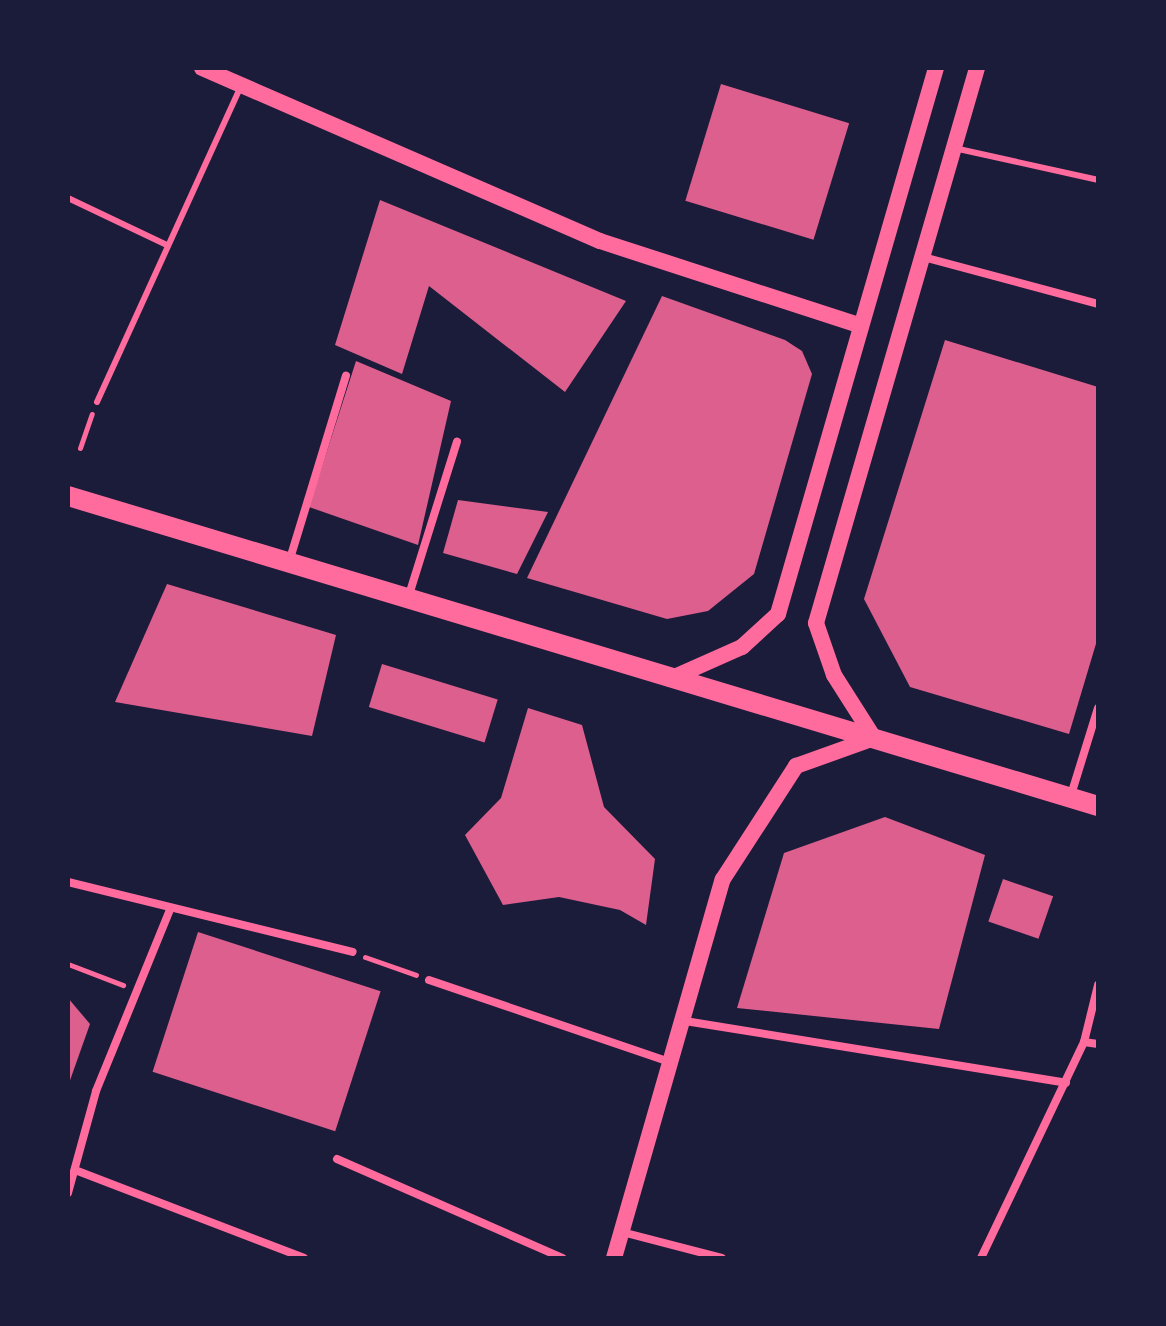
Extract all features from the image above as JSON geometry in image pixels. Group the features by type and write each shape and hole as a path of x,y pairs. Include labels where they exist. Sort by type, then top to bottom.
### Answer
{"main road":[{"path":"202,68 600,241 861,326"},
{"path":"672,678 742,647 778,614 936,68"},
{"path":"874,738 834,675 816,623 977,68"},
{"path":"68,496 1098,806"},
{"path":"614,1258 673,1063 723,879 796,766 874,738"}],"street":[{"path":"923,257 1098,304"},
{"path":"288,563 346,375"},
{"path":"408,598 457,442"},
{"path":"1071,797 1098,708"},
{"path":"68,882 170,910 353,952"},
{"path":"68,1193 96,1091 170,910"},
{"path":"429,980 673,1063"},
{"path":"981,1258 1084,1042 1098,985"},
{"path":"685,1021 1066,1083"},
{"path":"1084,1042 1098,1044"},
{"path":"337,1159 562,1258"},
{"path":"75,1170 304,1258"},
{"path":"622,1232 722,1258"}],"lane":[{"path":"97,402 241,85"},
{"path":"954,148 1098,180"},
{"path":"68,198 167,245"}],"path":[{"path":"80,448 97,402"},
{"path":"353,952 429,980"},
{"path":"68,964 138,990"}],"building":[{"path":"721,84 849,123 813,240 685,201"},
{"path":"380,200 626,301 565,392 429,286 402,374 335,345"},
{"path":"662,296 785,340 802,351 812,374 754,574 708,611 667,619 527,578"},
{"path":"945,340 1098,387 1098,637 1069,734 910,687 864,599"},
{"path":"356,361 451,401 418,545 309,507"},
{"path":"458,500 548,512 517,574 443,553"},
{"path":"167,584 336,635 312,736 115,702"},
{"path":"382,664 498,699 485,742 369,707"},
{"path":"528,708 582,725 604,807 655,859 646,925 620,910 559,897 503,905 465,835 501,798"},
{"path":"885,817 985,855 939,1029 737,1008 784,853"},
{"path":"1003,879 1053,896 1038,939 988,922"},
{"path":"198,932 381,991 335,1131 153,1072"},
{"path":"68,998 90,1024 68,1086"}]}
